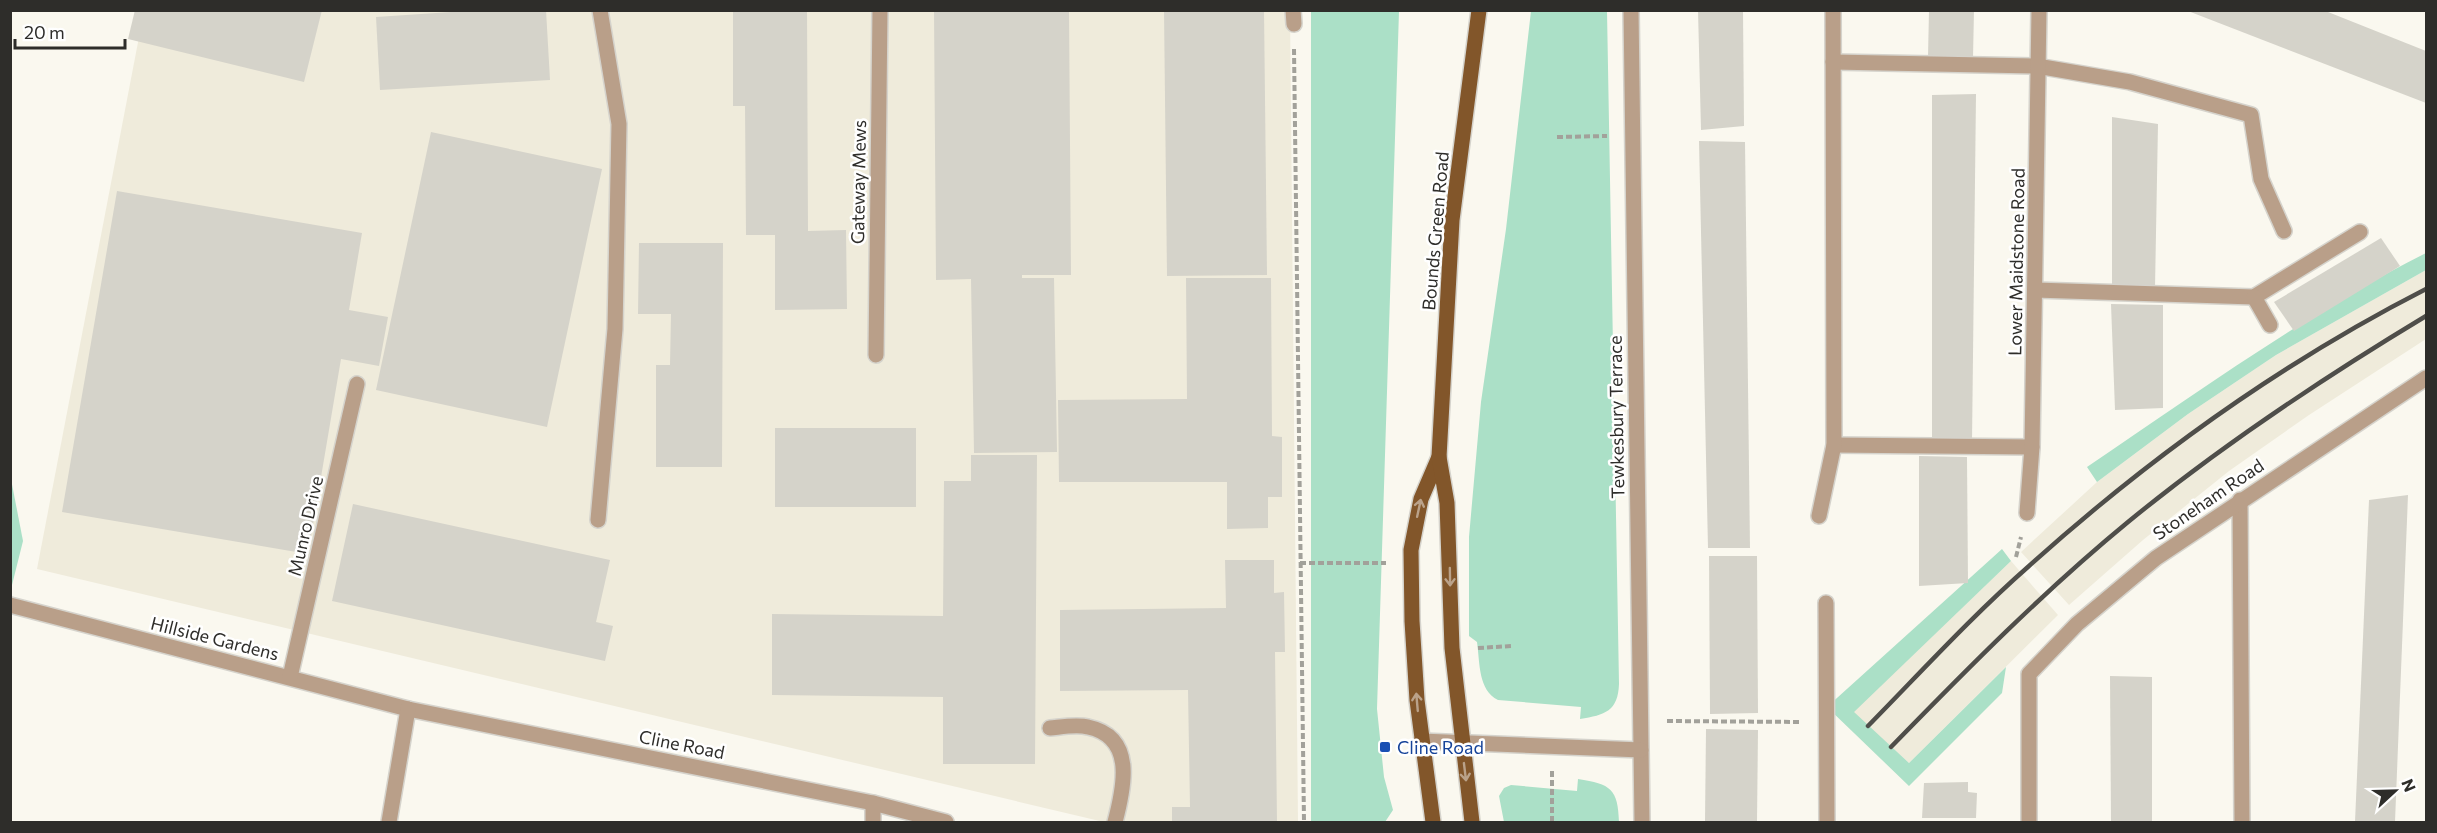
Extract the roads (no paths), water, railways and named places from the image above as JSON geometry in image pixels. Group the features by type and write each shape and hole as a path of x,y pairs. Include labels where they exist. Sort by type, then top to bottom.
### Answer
{"main road":[{"name":"Bounds Green Road","path":"1472,822 1452,648 1447,503 1439,457 1452,220 1479,10"},
{"name":"Bounds Green Road","path":"1433,822 1421,741 1412,621 1411,550 1421,499 1439,457"}],"street":[{"path":"598,520 615,329 619,124 600,10"},
{"name":"Gateway Mews","path":"876,355 880,10"},
{"name":"Tewkesbury Terrace","path":"1631,10 1642,822"},
{"path":"1819,516 1834,445 1833,10"},
{"name":"Lower Maidstone Road","path":"2027,513 2032,447 2039,10"},
{"path":"1833,62 2037,66 2130,82 2251,115 2261,179 2284,231"},
{"path":"2035,290 2254,297 2360,232"},
{"path":"2254,297 2270,325"},
{"name":"Stoneham Road","path":"2029,822 2029,674 2077,624 2156,558 2240,500 2427,378"},
{"name":"Munro Drive","path":"290,677 357,384"},
{"path":"1834,445 2032,447"},
{"path":"2240,500 2242,822"},
{"path":"1826,603 1827,822"},
{"name":"Hillside Gardens","path":"10,605 408,709"},
{"path":"389,822 408,709"},
{"name":"Cline Road","path":"408,709 873,802 946,822"},
{"path":"1050,728 1088,726 1106,735 1117,746 1125,768 1115,822"},
{"path":"1421,741 1641,750"},
{"path":"873,802 873,822"}],"railway":[{"path":"1868,726 1987,604 2122,487 2219,414 2269,380 2373,317 2426,289"},
{"path":"1891,747 2036,603 2128,522 2200,466 2274,413 2426,316"}],"place":[{"name":"Cline Road","path":"1385,747"}]}
